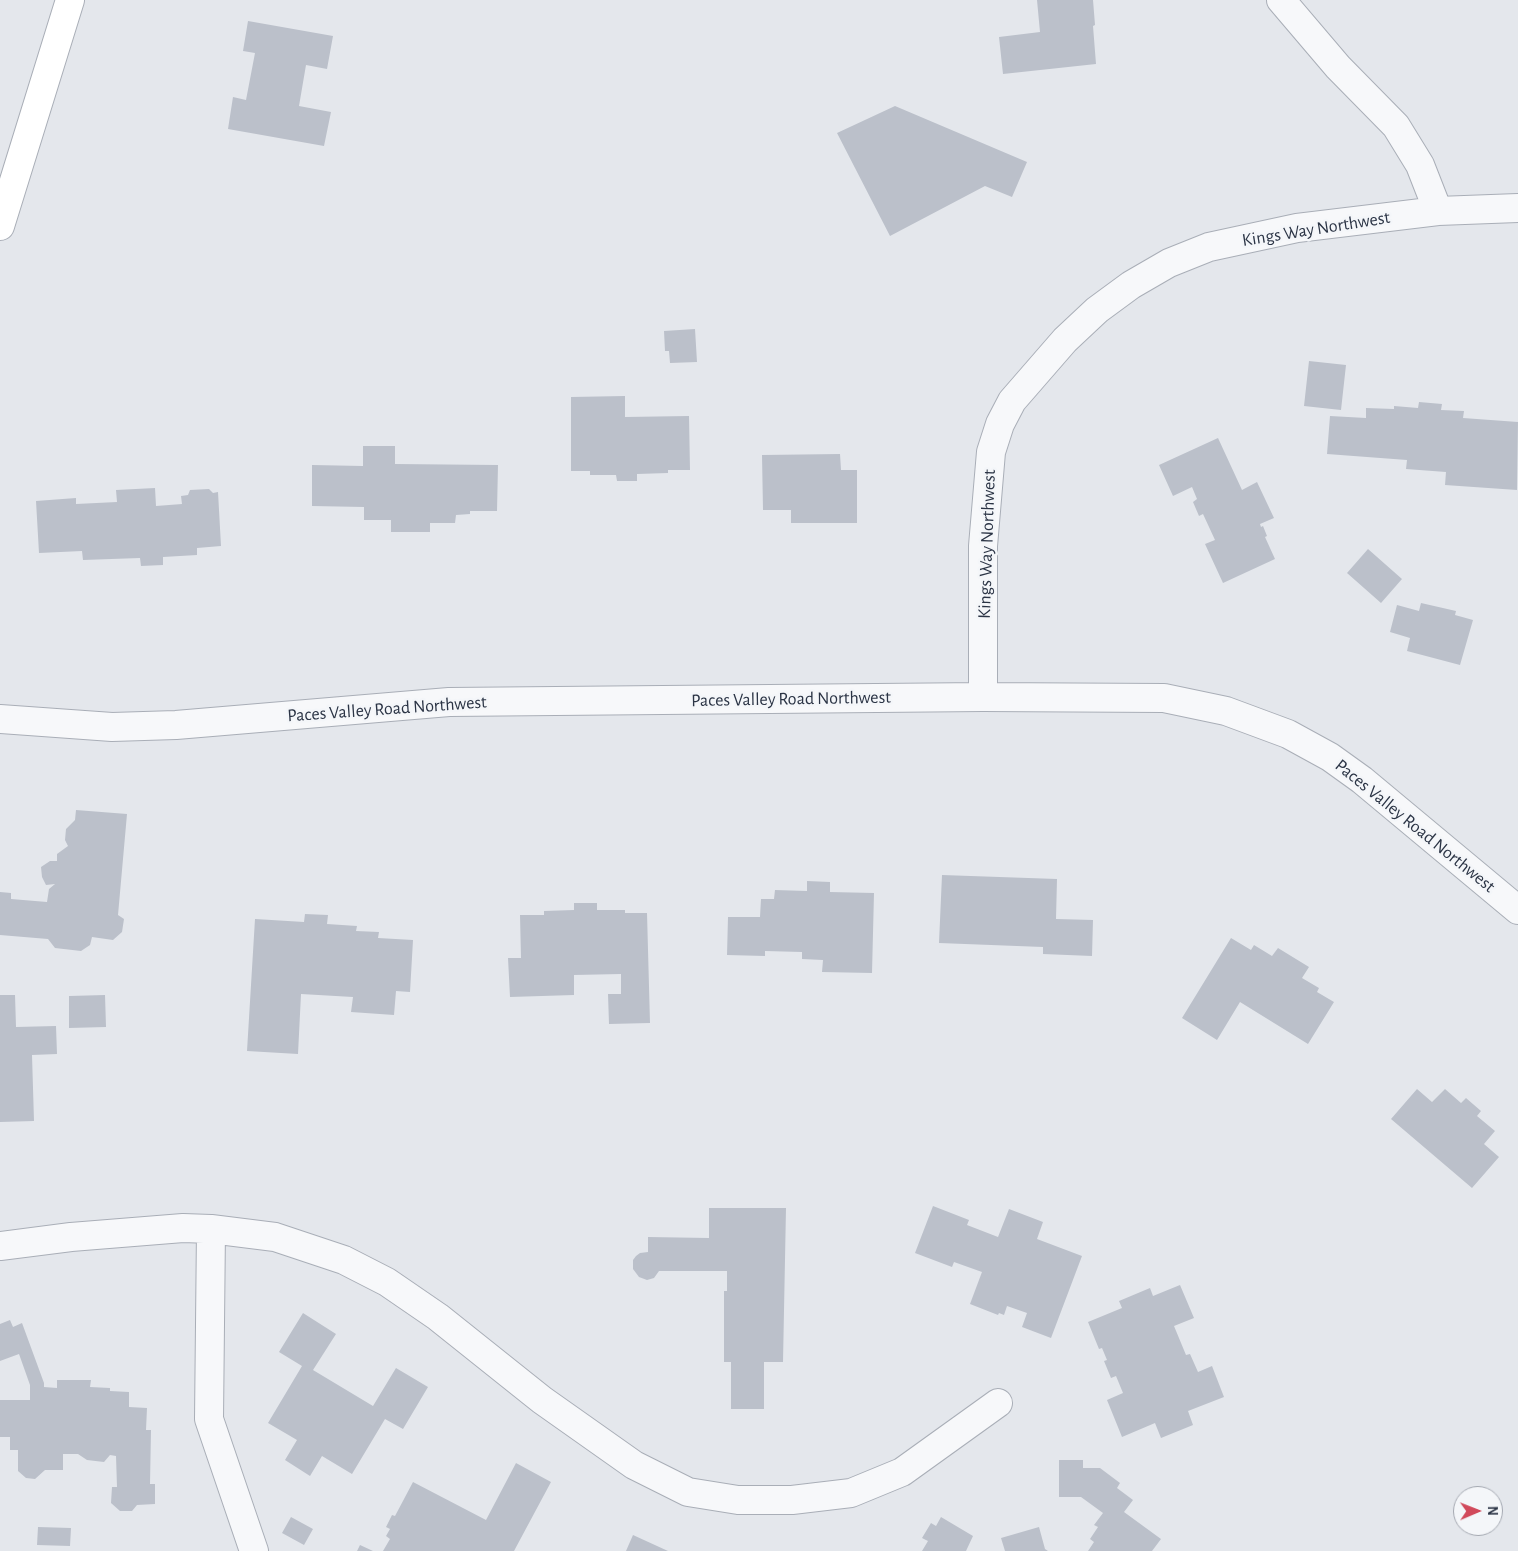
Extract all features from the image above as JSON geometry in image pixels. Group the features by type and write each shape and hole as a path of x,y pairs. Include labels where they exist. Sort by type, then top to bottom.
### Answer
{"main road":[{"path":"0,226 70,0"}],"street":[{"path":"1281,0 1338,67 1396,126 1420,165 1438,211"},
{"name":"Kings Way Northwest","path":"983,697 983,546 991,452 1000,424 1012,401 1065,340 1097,310 1131,285 1169,263 1209,247 1296,228 1438,211 1518,208"},
{"name":"Paces Valley Road Northwest","path":"0,719 112,728 176,725 448,702 983,697 1164,698 1226,711 1288,734 1330,757 1362,780 1518,910"},
{"path":"0,1246 90,1235 183,1228 211,1228 275,1237 344,1260 387,1282 438,1316 542,1400 626,1459 688,1492 747,1500 792,1500 851,1493 902,1472 998,1403"},
{"path":"211,1228 209,1419 254,1551"}],"building":[{"path":"1037,0 1093,0 1096,64 1003,74 999,37 1040,32"},
{"path":"248,21 333,36 327,69 306,65 299,106 331,112 324,146 228,129 233,97 246,100 255,53 243,51"},
{"path":"895,106 1027,162 1012,197 985,186 890,236 837,133"},
{"path":"695,329 697,362 670,363 669,351 665,351 664,331"},
{"path":"1309,361 1346,365 1341,410 1304,406"},
{"path":"625,396 625,417 689,416 690,470 668,470 668,473 637,474 637,481 617,481 616,475 590,475 590,471 571,471 571,397"},
{"path":"1419,402 1442,404 1441,410 1464,411 1463,418 1518,422 1517,490 1445,485 1446,472 1406,469 1407,460 1327,454 1330,416 1366,418 1366,408 1394,409 1394,406 1418,408"},
{"path":"1218,438 1242,490 1257,482 1274,518 1260,524 1261,527 1263,526 1267,536 1265,537 1275,559 1223,583 1205,544 1215,540 1203,514 1199,516 1193,502 1197,499 1192,487 1173,496 1159,465"},
{"path":"363,446 395,446 395,464 498,465 497,511 470,511 470,514 456,515 455,523 430,523 430,532 391,532 391,520 364,520 364,507 312,506 312,465 363,466"},
{"path":"840,454 841,470 857,470 857,523 791,523 791,510 763,510 762,455"},
{"path":"155,488 156,506 182,504 181,496 188,495 190,490 209,489 213,493 218,492 221,546 197,548 197,555 163,557 163,565 141,566 140,558 83,560 82,551 39,553 36,501 76,498 76,504 117,502 116,490"},
{"path":"1368,549 1402,579 1381,603 1347,573"},
{"path":"1421,603 1456,611 1455,615 1473,620 1460,665 1407,651 1410,638 1390,632 1397,605 1419,611"},
{"path":"76,810 127,814 118,915 124,919 122,932 113,940 92,937 90,945 81,951 55,948 48,939 0,935 0,892 11,893 11,899 47,902 49,889 55,884 46,885 42,877 41,867 50,861 57,861 57,854 68,846 65,840 66,829 75,820"},
{"path":"942,875 1057,879 1056,919 1093,920 1092,956 1043,954 1043,947 939,943"},
{"path":"807,881 830,882 830,892 874,893 872,973 822,972 823,960 802,959 802,952 765,951 765,956 727,955 728,917 760,917 761,899 774,899 775,890 807,891"},
{"path":"574,903 597,903 597,910 625,910 625,913 647,913 650,1023 609,1024 608,994 621,994 621,974 574,975 574,995 510,997 508,958 521,958 520,915 544,915 544,911 574,910"},
{"path":"305,914 328,915 327,924 357,926 356,931 379,932 378,938 413,940 410,992 396,991 394,1015 351,1012 353,997 301,994 298,1054 247,1051 255,919 304,922"},
{"path":"1231,938 1251,950 1254,945 1272,956 1278,948 1309,967 1302,978 1319,988 1317,992 1334,1002 1308,1044 1240,1002 1217,1040 1182,1018"},
{"path":"0,995 15,995 16,1027 56,1026 57,1054 32,1055 34,1121 0,1122"},
{"path":"105,995 106,1027 69,1028 69,996"},
{"path":"1417,1089 1432,1102 1445,1089 1461,1103 1466,1098 1481,1111 1477,1116 1495,1131 1484,1144 1499,1157 1472,1188 1391,1119"},
{"path":"933,1206 969,1220 967,1225 998,1237 1009,1209 1043,1222 1037,1239 1082,1256 1051,1338 1022,1327 1027,1313 1007,1306 1004,1315 999,1313 998,1315 970,1304 982,1272 954,1262 952,1267 915,1253"},
{"path":"709,1208 786,1208 783,1362 764,1362 764,1409 731,1409 731,1362 724,1362 724,1291 727,1291 727,1271 659,1271 654,1278 647,1280 639,1277 633,1269 633,1260 636,1256 640,1253 648,1252 648,1237 709,1238"},
{"path":"1180,1285 1194,1318 1174,1326 1186,1355 1190,1354 1198,1372 1212,1366 1224,1397 1188,1411 1193,1425 1161,1438 1155,1423 1122,1437 1107,1400 1123,1393 1116,1376 1111,1378 1104,1361 1107,1360 1102,1348 1099,1349 1088,1322 1122,1308 1119,1301 1150,1288 1153,1296"},
{"path":"303,1313 336,1334 313,1370 373,1406 396,1368 428,1387 403,1429 385,1419 352,1474 322,1456 310,1476 285,1460 297,1440 268,1423 302,1366 279,1352"},
{"path":"10,1320 13,1327 22,1323 44,1387 57,1388 57,1380 91,1380 90,1387 110,1388 110,1391 129,1392 129,1407 147,1408 146,1430 151,1430 150,1484 155,1484 155,1504 137,1505 132,1511 120,1511 111,1503 112,1487 117,1487 116,1456 110,1455 104,1462 87,1460 78,1454 63,1454 63,1470 45,1470 35,1479 26,1478 18,1471 18,1450 10,1450 10,1437 0,1437 0,1400 30,1400 30,1385 19,1354 0,1361 0,1324"},
{"path":"1059,1460 1083,1460 1083,1468 1100,1468 1120,1483 1117,1488 1133,1500 1124,1512 1161,1539 1152,1551 1088,1551 1094,1542 1090,1539 1098,1527 1094,1525 1103,1513 1081,1497 1059,1497"},
{"path":"516,1463 551,1482 514,1551 383,1551 390,1539 386,1536 390,1529 386,1527 392,1515 395,1516 413,1482 486,1520"},
{"path":"291,1517 313,1529 304,1545 282,1533"},
{"path":"941,1517 973,1536 966,1551 922,1551 928,1541 922,1538 931,1523 936,1526"},
{"path":"38,1527 71,1528 70,1546 37,1545"},
{"path":"1039,1527 1045,1549 1048,1551 1005,1551 1001,1538"},
{"path":"633,1535 668,1551 626,1551"},
{"path":"360,1545 373,1551 357,1551"}]}
